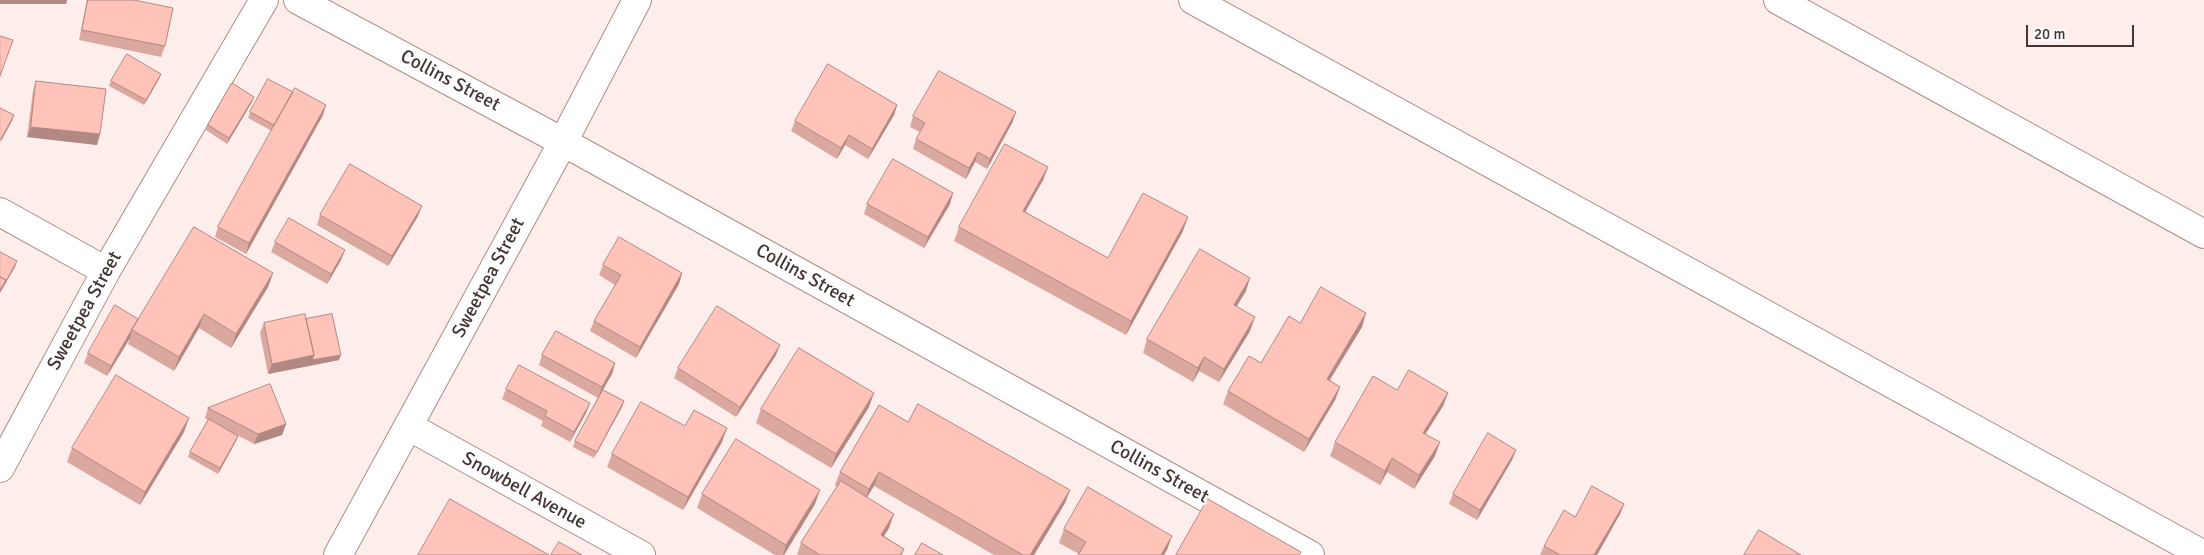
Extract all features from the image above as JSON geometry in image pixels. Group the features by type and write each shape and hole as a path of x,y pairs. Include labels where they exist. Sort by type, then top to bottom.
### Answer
{"street":[{"name":"Sweetpea Street","path":"0,468 106,271 264,0"},
{"name":"Collins Street","path":"298,0 563,142 1310,555"},
{"name":"Sweetpea Street","path":"338,555 563,142 637,0"},
{"path":"1193,0 2204,555"},
{"path":"1778,0 2204,234"},
{"path":"0,212 106,271"},
{"name":"Snowbell Avenue","path":"408,426 641,555"}],"building":[{"path":"88,0 134,0 173,8 165,46 82,30"},
{"path":"0,36 13,40 0,76"},
{"path":"127,54 161,74 146,100 111,81"},
{"path":"828,64 897,105 872,149 849,135 841,148 795,121"},
{"path":"939,71 1016,112 990,159 978,152 969,168 916,139 925,123 913,116"},
{"path":"268,79 293,92 274,125 250,112"},
{"path":"36,81 106,89 100,134 31,127"},
{"path":"232,83 254,97 229,138 208,125"},
{"path":"295,88 326,105 249,243 218,227"},
{"path":"0,108 14,115 1,139 0,139"},
{"path":"1005,144 1048,167 1023,211 1108,258 1143,193 1188,217 1131,321 959,227"},
{"path":"893,159 953,193 928,237 867,204"},
{"path":"350,164 422,206 392,256 320,215"},
{"path":"289,218 345,250 331,274 275,242"},
{"path":"194,227 273,273 236,334 204,314 179,357 132,330"},
{"path":"619,237 682,273 640,347 594,321 621,275 603,265"},
{"path":"1200,249 1250,278 1234,305 1255,317 1224,369 1204,357 1198,368 1147,339"},
{"path":"0,252 17,261 4,285 6,280 0,277"},
{"path":"0,277 6,280 0,290"},
{"path":"1321,287 1366,313 1327,379 1340,387 1309,439 1228,391 1249,356 1261,363 1289,316 1300,323"},
{"path":"115,305 138,319 111,366 88,353"},
{"path":"717,306 780,345 740,407 678,368"},
{"path":"305,314 314,355 272,364 264,323"},
{"path":"332,314 341,355 312,360 314,355 306,319"},
{"path":"556,331 615,363 602,387 542,355"},
{"path":"799,348 874,393 836,454 761,409"},
{"path":"519,365 590,403 574,432 545,416 547,411 506,389"},
{"path":"1409,370 1448,393 1423,433 1440,442 1419,475 1392,458 1385,471 1335,442 1373,376 1397,390"},
{"path":"116,375 189,418 145,492 72,448"},
{"path":"270,384 286,424 258,434 208,408"},
{"path":"603,390 624,401 597,452 575,441"},
{"path":"641,402 685,426 694,410 727,428 688,497 612,454"},
{"path":"918,404 1070,490 1030,555 1023,555 879,472 869,489 840,472 879,405 908,422"},
{"path":"209,419 238,436 220,468 190,452"},
{"path":"1488,433 1516,450 1480,510 1453,494"},
{"path":"736,439 820,490 786,545 702,494"},
{"path":"841,481 894,514 881,535 904,549 900,555 820,555 801,543"},
{"path":"1592,486 1624,504 1594,555 1560,555 1544,546 1564,510 1575,517"},
{"path":"1088,487 1172,536 1161,555 1078,555 1086,542 1064,529"},
{"path":"450,499 549,555 418,555"},
{"path":"1208,499 1301,552 1299,555 1176,555"},
{"path":"1759,530 1801,555 1744,555"},
{"path":"559,542 582,555 551,555"},
{"path":"922,543 943,555 915,555"}]}
